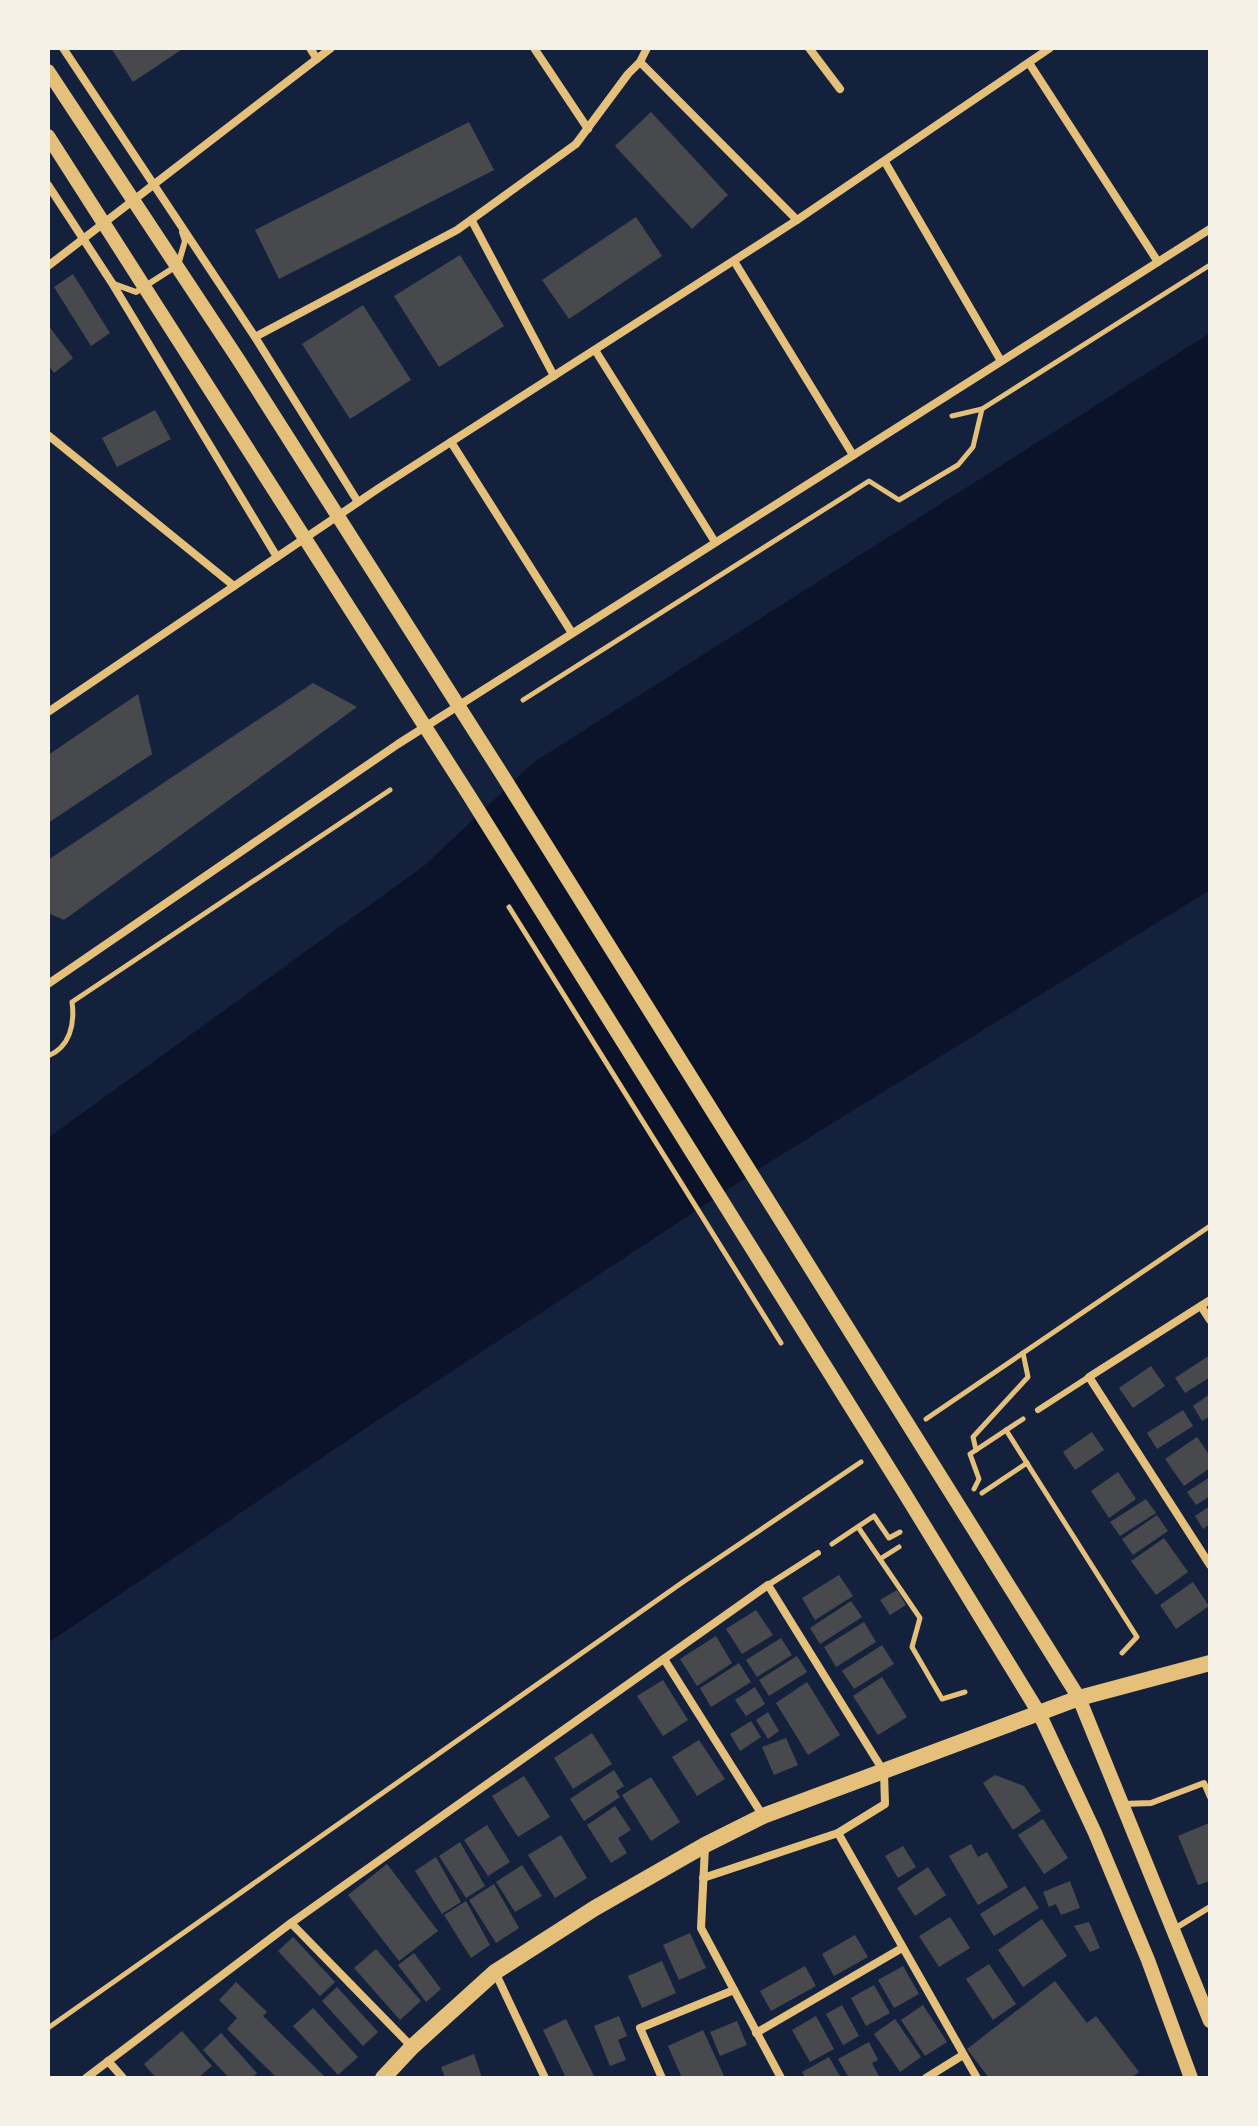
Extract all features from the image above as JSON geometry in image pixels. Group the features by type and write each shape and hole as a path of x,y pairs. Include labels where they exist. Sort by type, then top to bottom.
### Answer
{"main road":[{"path":"383,2078 412,2047 495,1972 595,1908 705,1845 763,1816 1079,1698 1210,1663"}],"street":[{"path":"63,48 255,337 358,502"},
{"path":"310,48 317,59"},
{"path":"48,266 331,48"},
{"path":"534,48 588,129"},
{"path":"255,337 472,221 576,144 640,62 647,48"},
{"path":"809,48 840,89"},
{"path":"48,712 358,502 885,162 1050,48"},
{"path":"640,62 797,220"},
{"path":"1029,63 1158,262"},
{"path":"48,71 238,359 503,776 1079,1698 1210,2021"},
{"path":"48,136 470,797 1039,1713 1095,1833 1148,1960 1191,2078"},
{"path":"885,162 1001,361"},
{"path":"48,185 112,283 277,557"},
{"path":"472,221 554,376"},
{"path":"48,984 398,744 1210,229"},
{"path":"734,261 853,455"},
{"path":"595,350 715,542"},
{"path":"48,435 234,586"},
{"path":"451,442 572,633"},
{"path":"1210,1300 1089,1377 1210,1565"},
{"path":"1201,1306 1210,1320"},
{"path":"86,2078 291,1923 768,1585 884,1772 885,1804 838,1833 703,1878"},
{"path":"664,1659 763,1816"},
{"path":"838,1833 977,2078"},
{"path":"705,1845 701,1928 781,2078"},
{"path":"291,1923 412,2047"},
{"path":"756,2033 902,1948"},
{"path":"495,1972 545,2078"},
{"path":"662,2078 640,2028 734,1990"},
{"path":"926,2078 963,2055"},
{"path":"108,2061 123,2078"}],"lane":[{"path":"112,283 136,292 178,265 185,241 179,221"},
{"path":"1038,1410 1089,1377"},
{"path":"768,1585 818,1553"},
{"path":"1123,1804 1151,1803 1204,1783 1210,1797"},
{"path":"1174,1929 1210,1907"}],"path":[{"path":"523,700 869,481 899,500 958,465 973,447 982,409 1210,265"},
{"path":"48,1056 54,1054 69,1037 74,1019 72,1002 390,790"},
{"path":"509,906 783,1344"},
{"path":"919,1424 1210,1226"},
{"path":"976,1450 973,1437 1028,1377 1023,1353"},
{"path":"973,1491 979,1479 970,1454 1038,1410"},
{"path":"1006,1430 1137,1637 1122,1653"},
{"path":"48,2028 683,1582 866,1459"},
{"path":"857,1463 865,1476"},
{"path":"982,1493 1027,1463"},
{"path":"818,1553 874,1516 889,1538 900,1532"},
{"path":"858,1527 920,1618 912,1647 942,1699 965,1692"},
{"path":"880,1559 899,1547"}],"water":[{"path":"1210,333 1210,890 773,1160 372,1424 48,1643 48,1138 425,865 534,762"}],"building":[{"path":"111,48 184,48 133,82"},
{"path":"651,112 728,195 692,229 615,146"},
{"path":"469,122 494,170 279,279 255,230"},
{"path":"636,217 662,256 569,319 542,280"},
{"path":"460,255 504,326 439,367 394,296"},
{"path":"73,274 110,333 91,346 54,287"},
{"path":"363,305 411,380 350,419 302,344"},
{"path":"48,325 73,358 54,373 48,365"},
{"path":"155,410 171,439 117,467 102,438"},
{"path":"313,683 357,707 64,920 48,913 48,860"},
{"path":"138,694 152,754 48,823 48,755"},
{"path":"1210,1355 1210,1377 1185,1393 1175,1378"},
{"path":"1151,1366 1165,1386 1133,1408 1119,1388"},
{"path":"1210,1394 1210,1416 1202,1421 1193,1406"},
{"path":"1183,1410 1193,1426 1157,1449 1147,1433"},
{"path":"1092,1432 1104,1450 1075,1470 1063,1452"},
{"path":"1197,1437 1210,1456 1210,1468 1184,1486 1165,1459"},
{"path":"1118,1472 1136,1499 1109,1518 1091,1491"},
{"path":"1210,1477 1210,1496 1196,1505 1187,1492"},
{"path":"1146,1499 1156,1513 1120,1536 1110,1522"},
{"path":"1210,1506 1210,1524 1203,1529 1195,1516"},
{"path":"1157,1515 1168,1531 1133,1555 1122,1539"},
{"path":"1164,1538 1188,1572 1156,1595 1131,1561"},
{"path":"839,1575 853,1596 815,1620 802,1598"},
{"path":"1193,1582 1209,1606 1176,1629 1160,1605"},
{"path":"897,1590 906,1605 890,1615 880,1600"},
{"path":"851,1601 862,1617 820,1644 810,1628"},
{"path":"756,1610 773,1635 742,1654 726,1629"},
{"path":"864,1622 876,1642 836,1667 824,1647"},
{"path":"716,1636 732,1663 697,1686 680,1659"},
{"path":"781,1638 792,1655 757,1677 746,1660"},
{"path":"882,1645 894,1664 854,1689 842,1671"},
{"path":"797,1656 807,1672 769,1696 759,1680"},
{"path":"739,1663 751,1682 711,1707 700,1688"},
{"path":"882,1677 907,1717 878,1735 853,1696"},
{"path":"663,1680 688,1720 663,1736 637,1696"},
{"path":"807,1682 840,1735 808,1755 776,1703"},
{"path":"755,1687 765,1704 746,1716 735,1700"},
{"path":"768,1712 779,1731 768,1739 756,1720"},
{"path":"751,1721 761,1737 740,1751 730,1734"},
{"path":"592,1733 612,1764 573,1789 554,1758"},
{"path":"786,1738 798,1765 774,1775 762,1747"},
{"path":"699,1740 725,1779 697,1796 672,1757"},
{"path":"614,1770 624,1786 616,1791 620,1797 584,1821 570,1799"},
{"path":"995,1775 1024,1786 1041,1811 1013,1830 983,1783"},
{"path":"524,1776 550,1817 518,1837 492,1796"},
{"path":"651,1777 680,1822 651,1841 622,1795"},
{"path":"615,1806 631,1830 618,1838 627,1853 611,1863 587,1825"},
{"path":"1043,1819 1068,1858 1044,1874 1018,1835"},
{"path":"1209,1823 1210,1881 1198,1885 1178,1836"},
{"path":"487,1825 510,1862 488,1876 464,1840"},
{"path":"561,1835 587,1878 555,1898 528,1855"},
{"path":"460,1842 485,1886 466,1898 439,1856"},
{"path":"971,1844 978,1857 987,1852 1008,1887 978,1905 949,1856"},
{"path":"903,1846 916,1867 898,1878 885,1856"},
{"path":"436,1857 461,1902 442,1914 415,1871"},
{"path":"387,1864 438,1931 399,1961 348,1895"},
{"path":"522,1865 542,1896 515,1912 496,1882"},
{"path":"928,1867 946,1895 915,1916 897,1888"},
{"path":"1070,1881 1080,1908 1061,1915 1056,1904 1049,1907 1043,1892"},
{"path":"494,1884 519,1928 496,1943 469,1900"},
{"path":"1025,1886 1039,1908 994,1936 980,1914"},
{"path":"466,1901 490,1945 471,1958 444,1915"},
{"path":"950,1917 970,1948 939,1967 919,1936"},
{"path":"1042,1919 1067,1956 1023,1987 998,1950"},
{"path":"1089,1922 1100,1948 1090,1952 1074,1926"},
{"path":"690,1933 706,1968 679,1980 663,1945"},
{"path":"855,1935 868,1957 834,1976 822,1954"},
{"path":"293,1937 335,1982 320,1996 278,1951"},
{"path":"376,1949 421,2001 400,2020 354,1968"},
{"path":"414,1953 441,1989 426,2002 398,1965"},
{"path":"662,1961 676,1993 642,2008 628,1976"},
{"path":"989,1964 1016,2004 993,2020 966,1979"},
{"path":"805,1966 816,1986 771,2011 760,1991"},
{"path":"903,1966 919,1994 894,2008 878,1980"},
{"path":"1055,1981 1087,2023 1096,2016 1139,2072 1131,2078 989,2078 967,2049"},
{"path":"236,1982 267,2012 263,2016 326,2078 277,2078 227,2029 237,2018 219,2000"},
{"path":"874,1985 890,2013 866,2026 851,1998"},
{"path":"337,1987 378,2032 363,2046 322,2001"},
{"path":"842,2005 859,2036 843,2045 826,2014"},
{"path":"923,2005 947,2042 925,2056 901,2020"},
{"path":"313,2008 358,2057 338,2075 293,2026"},
{"path":"619,2016 627,2036 618,2040 626,2060 610,2066 594,2026"},
{"path":"816,2016 834,2049 810,2062 792,2030"},
{"path":"566,2019 594,2076 590,2078 566,2078 543,2030"},
{"path":"895,2019 921,2057 900,2072 874,2034"},
{"path":"737,2021 747,2045 720,2056 710,2032"},
{"path":"703,2030 725,2078 682,2078 668,2046"},
{"path":"182,2031 212,2066 198,2078 156,2078 144,2064"},
{"path":"221,2033 257,2073 252,2078 229,2078 203,2050"},
{"path":"869,2042 878,2060 872,2063 880,2078 849,2078 838,2059"},
{"path":"474,2054 482,2078 445,2078 441,2067"},
{"path":"829,2057 841,2078 806,2078 802,2072"}]}
